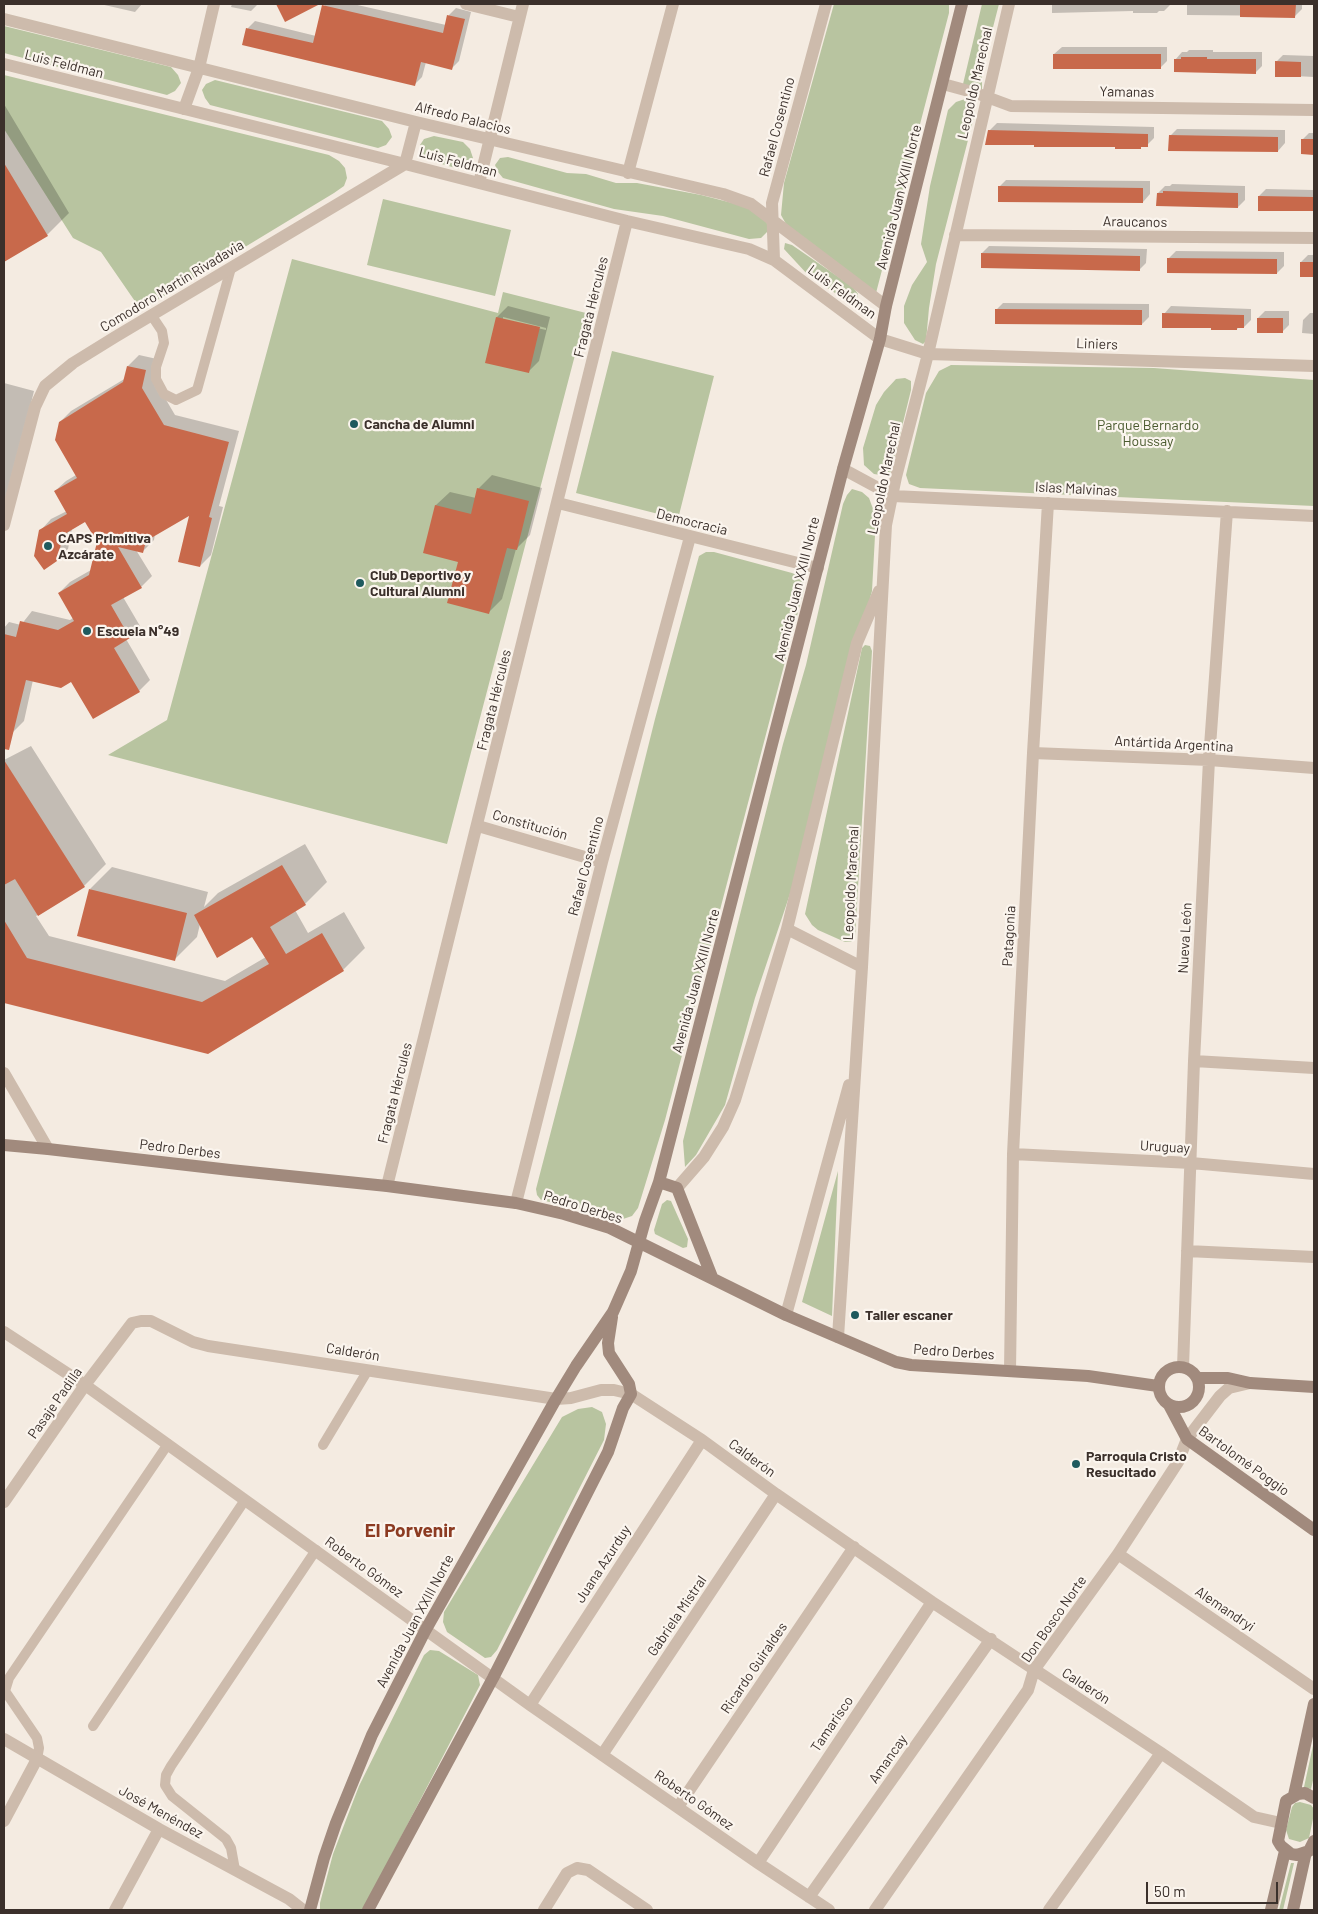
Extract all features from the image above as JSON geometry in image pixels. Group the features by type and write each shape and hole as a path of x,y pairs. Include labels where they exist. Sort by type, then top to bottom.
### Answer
{"street":[{"path":"184,109 199,68 214,4"},
{"path":"466,4 519,17"},
{"path":"479,183 523,4"},
{"path":"628,173 673,4"},
{"name":"Rafael Cosentino","path":"774,260 772,203 826,4"},
{"name":"Avenida Juan XXIII Norte","path":"310,1910 324,1858 372,1735 425,1631 556,1399 613,1312 631,1271 645,1221 660,1182 843,469 880,339 886,306 962,4"},
{"name":"Leopoldo Marechal","path":"838,1337 862,967 886,525 928,354 1009,4"},
{"name":"Alfredo Palacios","path":"4,19 489,140 723,194 750,204 886,306"},
{"name":"Luis Feldman","path":"4,64 627,221 749,249 774,260 880,339"},
{"name":"Yamanas","path":"943,84 1011,106 1314,110"},
{"path":"406,164 416,122"},
{"name":"Comodoro Martín Rivadavia","path":"4,525 35,407 45,386 73,364 406,164"},
{"name":"Fragata Hércules","path":"387,1186 627,221"},
{"name":"Araucanos","path":"955,235 1314,238"},
{"name":"Liniers","path":"880,339 928,354 1314,366"},
{"name":"Islas Malvinas","path":"843,469 893,496 1314,516"},
{"name":"Democracia","path":"558,503 818,568"},
{"name":"Patagonia","path":"1010,1371 1013,1154 1033,753 1048,503"},
{"name":"Nueva León","path":"1183,1367 1194,1061 1209,760 1227,511"},
{"name":"Rafael Cosentino","path":"516,1204 602,862 690,537"},
{"path":"677,1188 704,1157 723,1127 735,1100 787,929 857,643 882,584"},
{"name":"Antártida Argentina","path":"1033,753 1209,760 1314,768"},
{"name":"Constitución","path":"478,826 602,862"},
{"path":"787,929 862,967"},
{"name":"Leopoldo Marechal","path":"786,1315 856,1059"},
{"path":"1194,1061 1314,1068"},
{"path":"4,1073 48,1148"},
{"name":"Pedro Derbes","path":"4,1146 48,1148 230,1170 387,1186 516,1204 564,1214 610,1228 786,1315 896,1362 911,1365 1088,1376 1158,1386"},
{"name":"Uruguay","path":"1013,1154 1191,1163 1314,1174"},
{"path":"660,1182 677,1188 712,1277"},
{"path":"1187,1251 1314,1257"},
{"name":"Avenida Juan XXIII Norte","path":"613,1312 608,1343 609,1353 629,1384 631,1394"},
{"name":"Calderón","path":"132,1323 151,1321 193,1342 208,1346 556,1399 571,1398 601,1390 614,1390 631,1394 702,1440 776,1494 932,1602 991,1639 1034,1670 1161,1753 1254,1817 1281,1823"},
{"name":"Pasaje Padilla","path":"4,1502 85,1385 132,1323"},
{"name":"Roberto Gómez","path":"4,1332 85,1385 530,1705 829,1910"},
{"path":"1183,1367 1197,1378 1198,1395 1186,1407 1177,1408 1168,1405 1159,1394 1160,1378 1166,1371 1183,1367"},
{"path":"1197,1378 1228,1378 1250,1383 1314,1387"},
{"name":"Don Bosco Norte","path":"875,1910 1028,1690 1034,1670 1118,1554 1178,1462 1187,1440 1220,1396 1229,1388 1250,1383"},
{"path":"368,1910 493,1678 608,1452 623,1408 631,1394"},
{"name":"Bartolomé Poggio","path":"1168,1405 1187,1440 1314,1530"},
{"name":"Juana Azurduy","path":"530,1705 702,1440"},
{"name":"Gabriela Mistral","path":"602,1754 776,1494"},
{"name":"Ricardo Guiraldes","path":"678,1807 854,1547"},
{"name":"Alemandryi","path":"1118,1554 1314,1689"},
{"name":"Tamarisco","path":"758,1863 932,1602"},
{"name":"Amancay","path":"809,1897 991,1639"},
{"path":"1294,1795 1314,1704"},
{"name":"José Menéndez","path":"4,1739 235,1870 287,1905 303,1910"},
{"path":"1049,1910 1161,1753"},
{"path":"4,1820 37,1759"},
{"path":"1314,1798 1305,1793 1294,1795 1284,1804 1278,1840 1285,1851 1297,1855 1309,1850 1314,1840"},
{"path":"115,1910 160,1829"},
{"path":"1271,1910 1285,1851"},
{"path":"1293,1910 1306,1852"},
{"path":"544,1910 567,1873 577,1868 588,1870 647,1910"}],"lane":[{"path":"152,316 162,331 164,343 156,367 156,379 164,394 176,400 197,390 231,268"},
{"path":"324,1445 368,1370"},
{"path":"37,1759 39,1748 36,1738 5,1691 9,1678 168,1444"},
{"path":"93,1726 245,1500"},
{"path":"235,1870 232,1848 226,1839 172,1796 165,1785 166,1775 316,1550"}],"green space":[{"path":"834,4 949,4 949,13 876,293 786,224 781,215 784,183"},
{"path":"982,4 999,4 982,70 982,90 963,84"},
{"path":"4,26 171,67 178,75 181,83 175,91 167,95 4,53"},
{"path":"4,75 329,155 339,161 345,168 347,178 344,186 334,193 141,310 101,252 73,238 4,129"},
{"path":"215,80 382,121 389,129 392,137 386,145 378,148 210,105 202,90 206,84"},
{"path":"965,99 973,104 975,113 936,264 926,341 923,344 915,340 904,323 904,306 912,285 927,262 921,244 930,186 948,110 956,102"},
{"path":"434,136 463,142 470,149 473,158 467,166 459,169 428,160 423,154 420,145 424,139"},
{"path":"508,157 567,173 586,174 616,183 637,183 701,195 744,206 762,216 768,225 767,232 761,238 749,239 663,216 614,209 503,178 495,165 500,158"},
{"path":"383,199 511,230 495,296 367,265"},
{"path":"785,243 792,245 853,287 858,294 857,300 850,303 808,275 784,249"},
{"name":"Club Deportivo y Cultural Alumni","path":"292,259 498,313 503,292 586,313 447,844 108,755 167,720"},
{"path":"612,351 714,376 678,519 576,493"},
{"name":"Parque Bernardo Houssay","path":"951,365 1154,368 1314,380 1314,506 920,488 909,484 906,475 926,393 939,371"},
{"path":"905,378 911,381 911,390 891,472 887,476 874,474 864,465 863,448 876,405 884,392 896,379"},
{"path":"852,489 862,492 869,498 876,517 872,591 794,882 755,998 725,1105 696,1155 685,1167 683,1141 783,744 806,665 843,504"},
{"path":"706,552 714,552 792,573 801,577 804,589 665,1120 638,1208 632,1216 623,1219 541,1200 537,1195 536,1189 655,719 699,556"},
{"path":"865,645 870,646 872,651 855,938 851,942 845,942 818,930 812,925 805,914 862,648"},
{"path":"838,1171 832,1316 802,1302"},
{"path":"667,1200 671,1201 688,1239 687,1247 683,1248 655,1234 654,1230 662,1204"},
{"path":"592,1407 602,1412 606,1424 604,1440 497,1650 491,1657 485,1658 447,1632 443,1622 444,1612 562,1417 578,1409"},
{"path":"430,1650 439,1651 478,1675 480,1685 363,1910 320,1910 320,1903 333,1854 359,1786 424,1655"},
{"path":"1314,1741 1314,1776 1311,1789 1304,1787"},
{"path":"1300,1802 1311,1805 1314,1809 1314,1814 1309,1838 1300,1842 1289,1839 1286,1830 1292,1807 1295,1803"},
{"path":"1291,1863 1294,1863 1283,1910 1279,1910"}],"building":[{"path":"276,4 320,4 285,22"},
{"path":"1240,4 1296,4 1295,18 1240,17"},
{"path":"322,5 443,33 447,15 465,19 452,70 421,62 415,86 242,45 246,28 313,43"},
{"path":"1053,54 1161,54 1161,69 1053,69"},
{"path":"1181,57 1256,59 1256,74 1174,72 1174,59 1181,59"},
{"path":"1275,61 1301,62 1301,77 1275,77"},
{"path":"988,130 1148,134 1148,147 1141,147 1141,149 1115,149 1115,147 985,145"},
{"path":"1169,135 1278,137 1278,152 1168,151"},
{"path":"1301,139 1314,139 1314,155 1301,154"},
{"path":"4,163 48,236 4,262"},
{"path":"998,186 1143,188 1143,203 998,202"},
{"path":"1163,191 1238,193 1238,208 1156,206 1157,193 1163,193"},
{"path":"1258,196 1314,197 1314,211 1258,211"},
{"path":"981,253 1140,256 1140,271 981,268"},
{"path":"1167,258 1277,259 1277,274 1167,273"},
{"path":"1300,262 1314,262 1314,277 1300,277"},
{"path":"995,309 1142,310 1142,325 995,324"},
{"path":"1162,313 1244,315 1244,328 1237,328 1237,330 1211,330 1211,328 1162,328"},
{"path":"496,317 540,327 529,373 485,363"},
{"path":"1257,318 1283,318 1283,333 1257,333"},
{"path":"127,366 146,370 142,388 164,425 229,442 209,517 212,518 200,567 178,562 189,516 146,541 143,553 118,547 142,588 111,605 130,638 114,648 140,692 93,719 71,682 61,688 26,680 9,750 4,749 4,634 16,637 20,621 58,630 74,621 58,593 89,575 97,542 85,522 63,535 57,561 44,570 34,556 39,530 67,514 54,491 77,478 55,440 59,422 123,382"},
{"name":"Club Deportivo y Cultural Alumni","path":"477,488 529,501 517,550 507,548 489,614 447,603 458,562 423,553 435,505 471,514"},
{"path":"4,760 85,887 38,916 15,879 4,885"},
{"path":"282,865 306,905 270,927 286,954 322,933 344,971 208,1054 4,1003 4,920 27,958 202,1002 269,964 252,937 217,958 194,915"},
{"path":"89,889 187,913 175,961 77,936"}],"place":[{"name":"Cancha de Alumni","path":"354,424"},
{"name":"CAPS Primitiva Azcárate","path":"48,546"},
{"name":"Club Deportivo y Cultural Alumni","path":"360,583"},
{"name":"Escuela N°49","path":"87,631"},
{"name":"Taller escaner","path":"855,1315"},
{"name":"Parroquia Cristo Resucitado","path":"1076,1464"}],"district":[{"name":"El Porvenir","path":"410,1531"}]}
